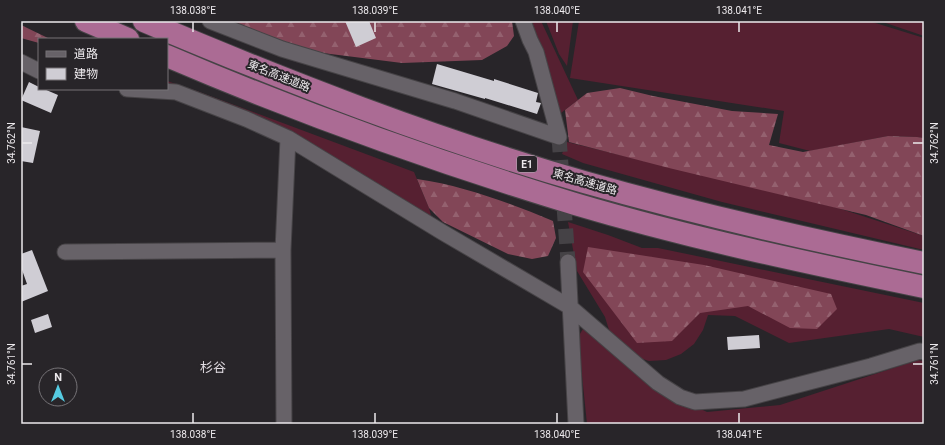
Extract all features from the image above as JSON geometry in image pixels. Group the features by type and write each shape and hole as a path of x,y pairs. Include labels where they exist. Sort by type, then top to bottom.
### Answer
{"highway":[{"path":"86,21 126,38"},
{"name":"東名高速道路","path":"144,21 193,42 339,99 464,145 582,182 709,216 828,244 924,263"},
{"name":"東名高速道路","path":"168,56 324,118 457,166 576,204 696,236 824,267 924,287"}],"street":[{"path":"210,21 282,49 455,101 559,137 536,52 523,21"},
{"path":"21,62 38,70"},
{"path":"143,90 176,92 246,119 288,138 442,232 570,307 658,383 680,397 695,402 744,399 871,366 920,351 924,352"},
{"path":"284,424 283,250 288,138"},
{"path":"65,252 283,250"},
{"path":"568,262 576,424"}],"shaded area":[{"path":"519,21 541,21 578,100 557,116"},
{"path":"546,21 573,21 567,66 559,54"},
{"path":"579,21 869,21 924,38 924,138 888,136 810,151 779,143 784,111 570,78"},
{"path":"880,21 924,21 924,36"},
{"path":"168,81 414,172 432,219 341,167 168,88"},
{"path":"567,142 838,208 924,236 924,250 722,202 583,163 562,154"},
{"path":"568,222 642,248 658,248 924,303 924,337 889,329 789,343 735,316 708,315 703,330 694,344 681,354 666,360 649,361 633,356 610,333 605,317 577,271"},
{"path":"583,329 655,387 707,412 780,405 918,360 924,361 924,424 587,424 578,337"}],"green space":[{"path":"231,21 512,21 514,36 507,46 482,60 402,63 291,49"},
{"path":"21,25 48,38 38,38 38,43 21,38"},
{"path":"620,88 732,111 778,114 769,145 803,152 888,136 924,138 924,236 866,215 669,168 569,142 565,110 587,93"},
{"path":"417,179 470,191 553,221 556,238 548,256 532,259 508,254 443,222 429,208"},
{"path":"588,247 704,265 831,294 837,309 817,329 790,328 748,306 700,313 672,341 637,343 583,272"}],"building":[{"path":"345,21 369,21 376,38 356,47"},
{"path":"437,64 494,81 494,79 538,93 536,102 541,103 537,114 432,84"},
{"path":"29,82 38,86 38,90 46,90 58,95 51,113 21,100"},
{"path":"21,127 40,131 33,163 21,161"},
{"path":"32,250 48,291 21,302 21,286 27,284 21,267 21,254"},
{"path":"48,314 52,327 35,333 31,320"},
{"path":"759,335 760,348 728,350 727,337"}],"tunnel":[{"path":"559,137 568,262"}],"district":[{"name":"杉谷","path":"213,367"}]}
